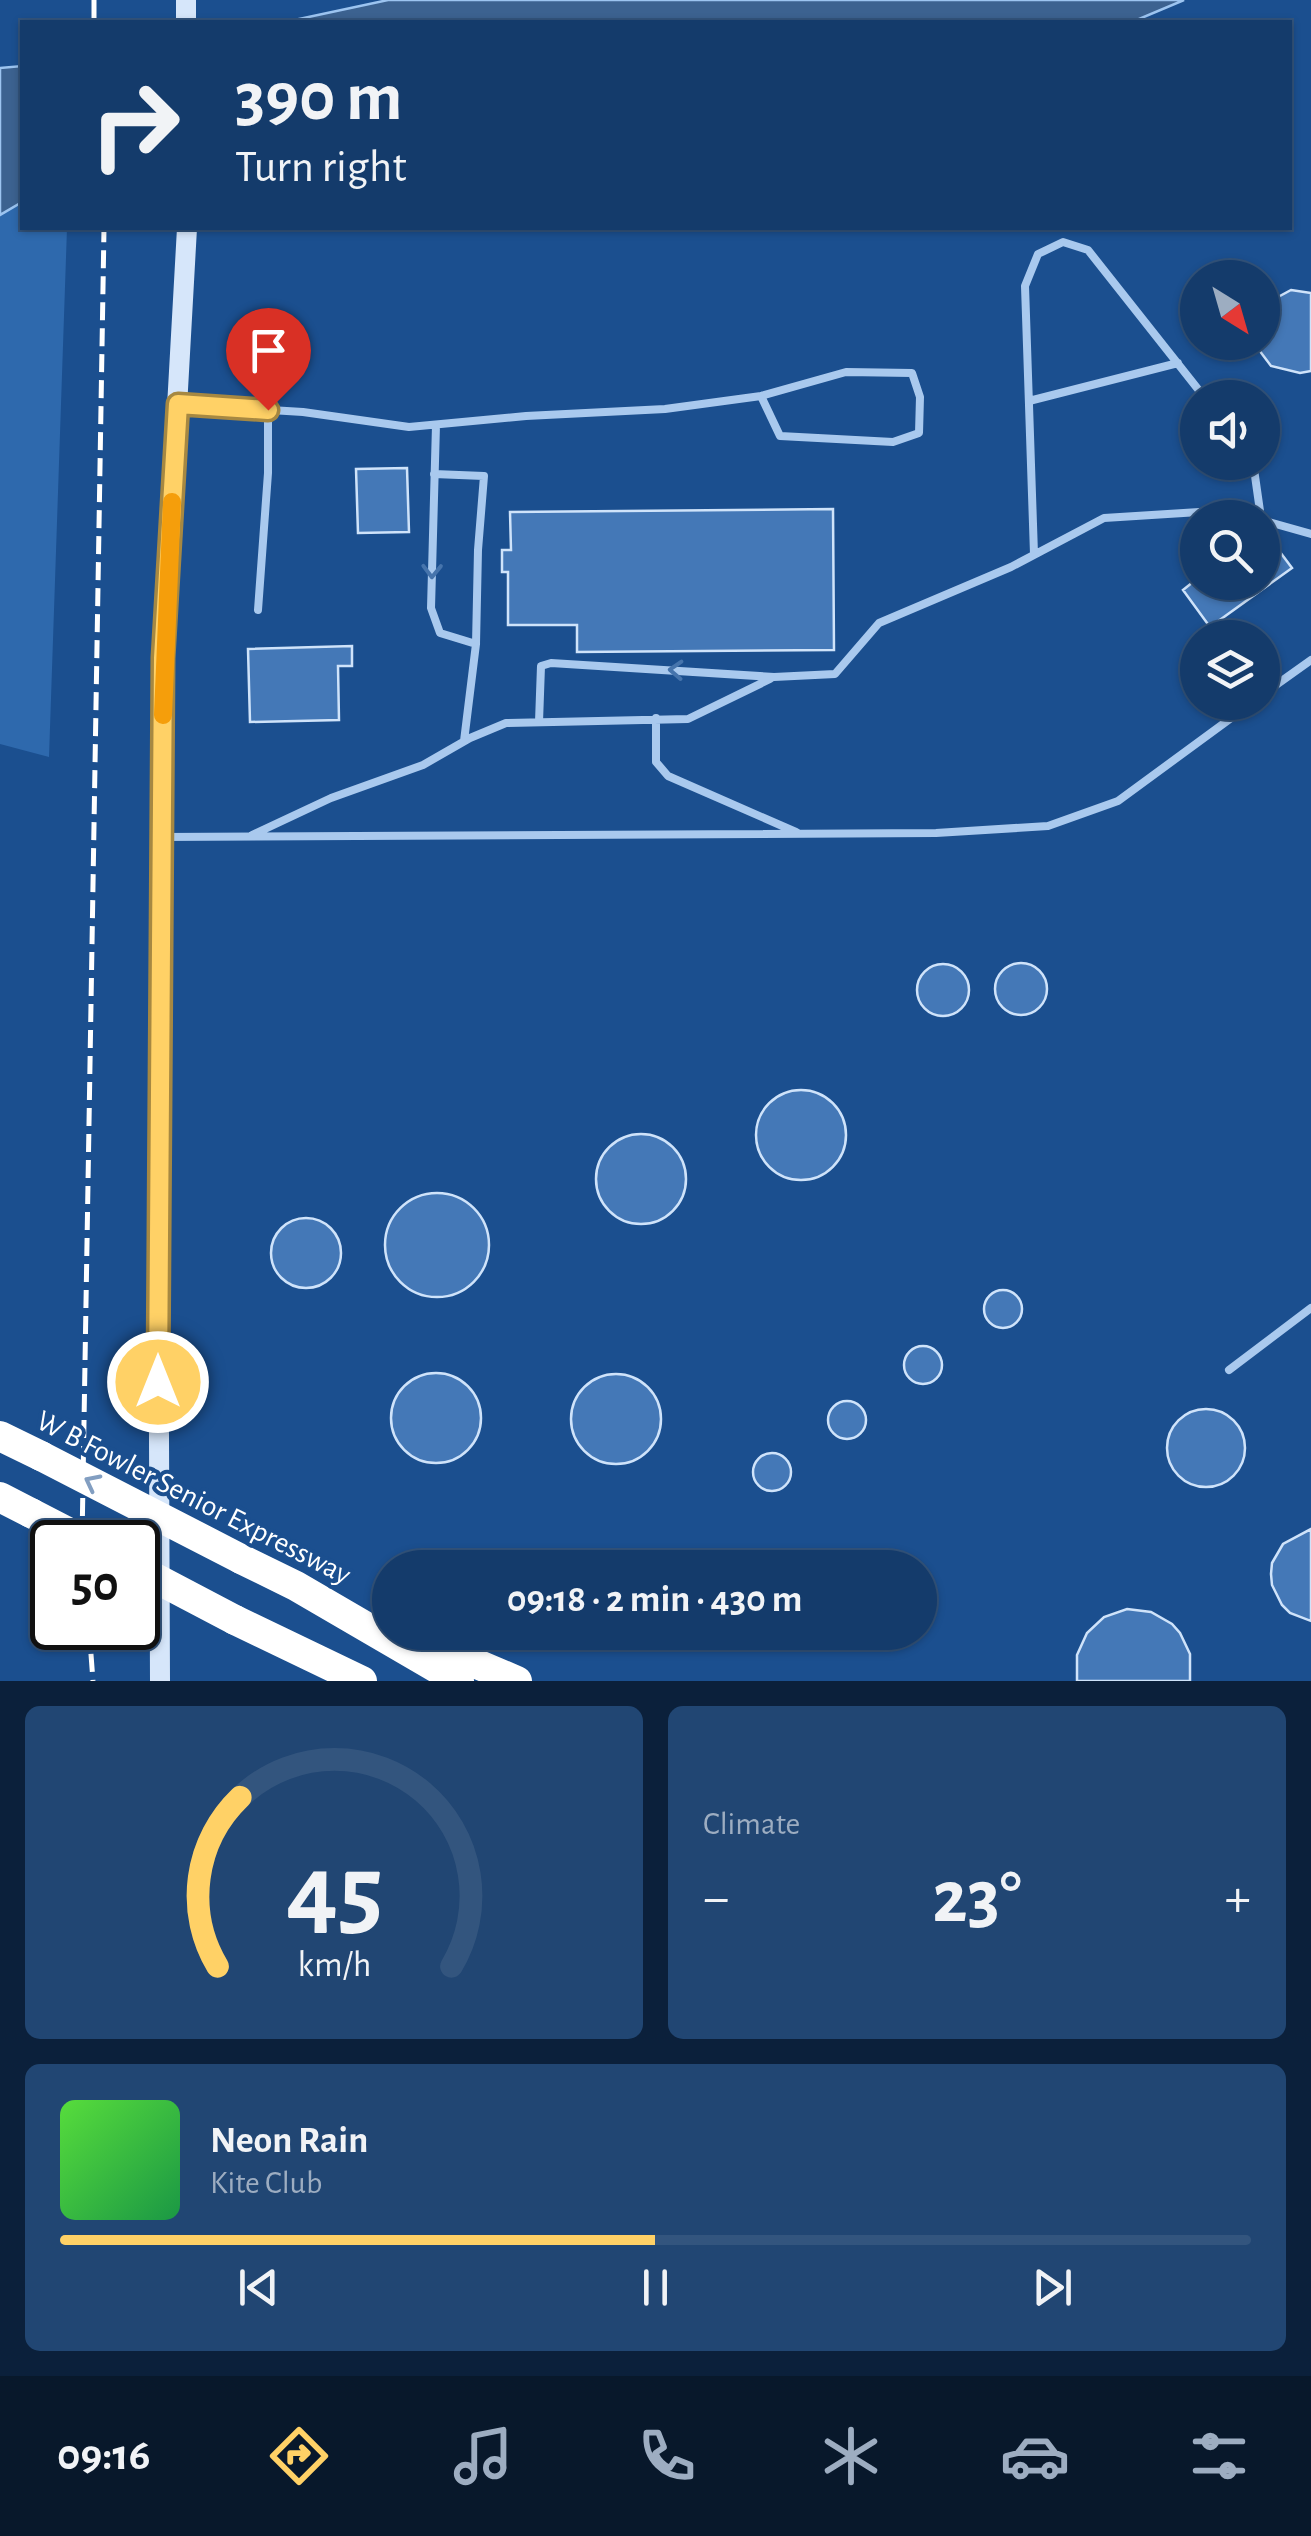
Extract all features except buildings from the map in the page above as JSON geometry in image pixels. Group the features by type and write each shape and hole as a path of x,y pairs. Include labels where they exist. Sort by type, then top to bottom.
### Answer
{"highway":[{"name":"W B Fowler Senior Expressway","path":"0,1436 296,1586 459,1681"},
{"path":"0,1497 44,1520"},
{"path":"160,1580 362,1681"},
{"path":"296,1586 372,1619"},
{"path":"244,1624 317,1681"},
{"path":"445,1650 507,1677"}],"main road":[{"path":"160,1681 158,1193 163,658 188,230"}],"lane":[{"path":"1034,554 1025,286 1038,254 1063,242 1088,250 1191,380"},
{"path":"1029,401 1178,363"},
{"path":"178,404 268,410 409,428 526,416 665,409 761,396 846,372 912,373 920,397 919,434 893,442 780,436 761,396"},
{"path":"258,610 268,473 268,410"},
{"path":"436,425 431,608 440,633 476,644"},
{"path":"434,474 484,476 476,644 464,741"},
{"path":"539,722 540,666 551,663 774,677 835,674 879,623 1034,554 1104,518 1180,513"},
{"path":"1280,524 1311,534"},
{"path":"1280,682 1311,660"},
{"path":"248,836 330,798 424,764 506,723 688,719 774,677"},
{"path":"656,718 656,762 668,776 800,833"},
{"path":"163,837 936,833 1048,826 1118,800 1227,720"},
{"path":"1229,1370 1311,1308"}],"shaded area":[{"path":"388,0 1184,0 1137,20 294,20"},
{"path":"20,66 20,203 0,215 0,68"},
{"path":"20,203 20,230 67,230 49,757 0,744 0,215"}],"railway":[{"path":"94,0 94,20"},
{"path":"82,1520 104,230"},
{"path":"91,1650 93,1681"}],"slow traffic":[{"path":"163,715 172,502"}],"route":[{"path":"158,1382 163,658 178,404 268,410"}]}
